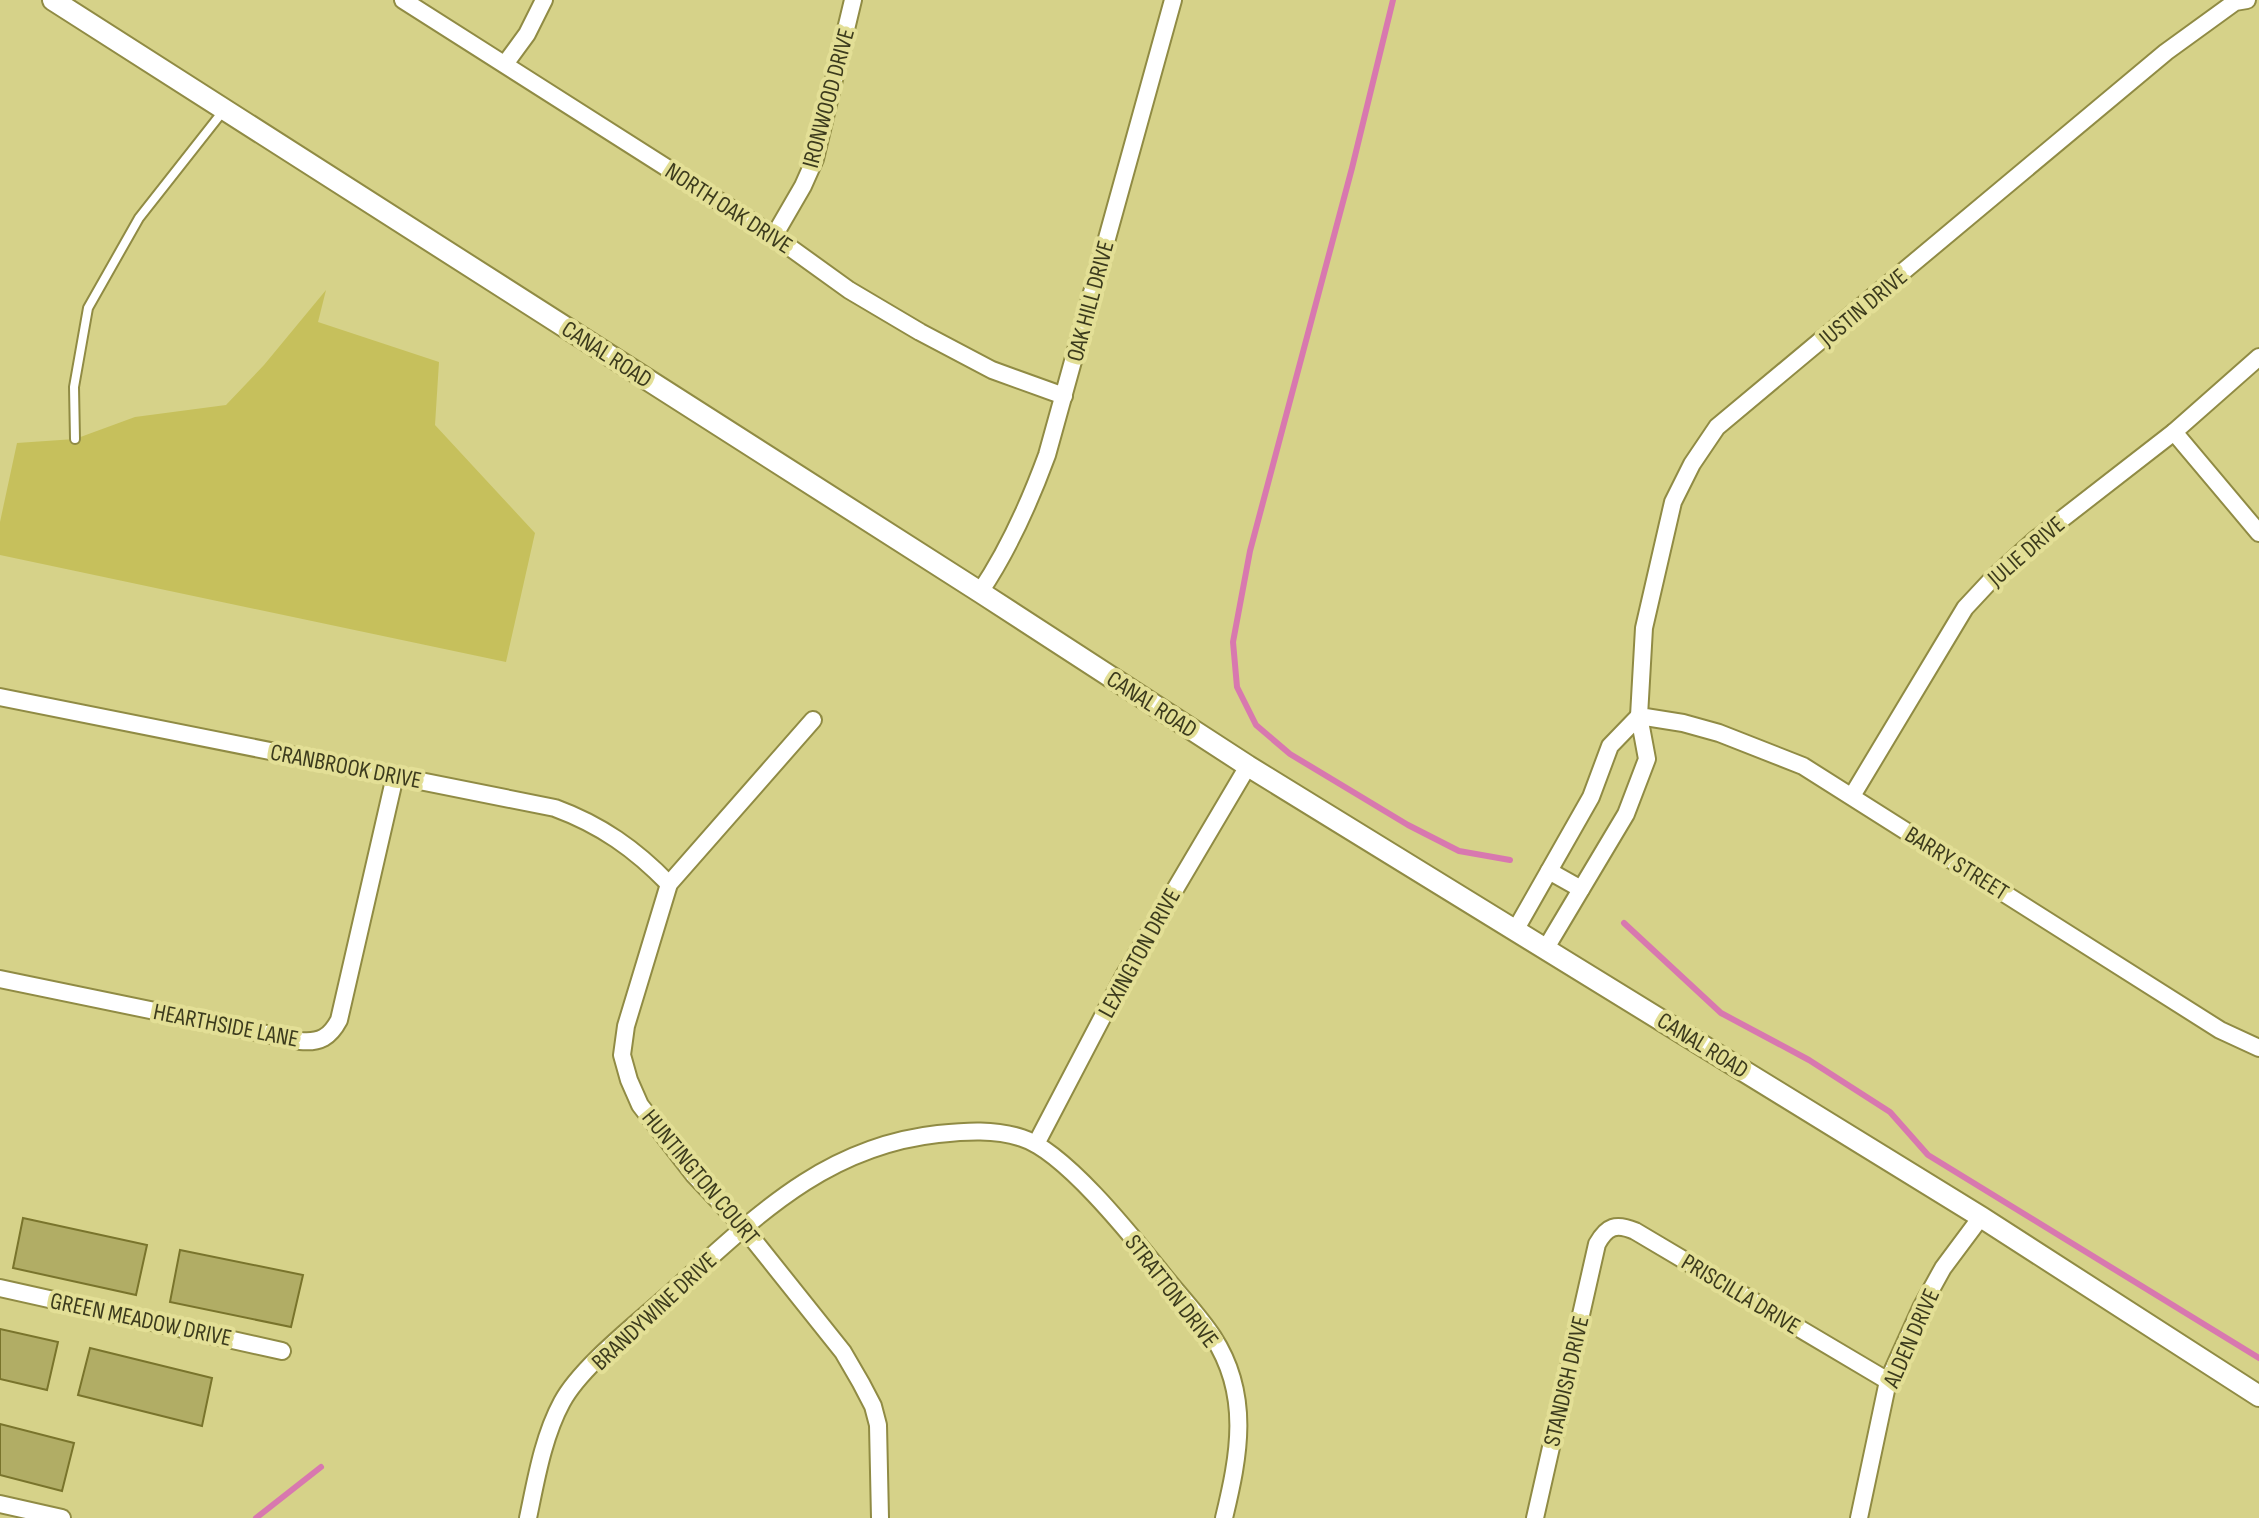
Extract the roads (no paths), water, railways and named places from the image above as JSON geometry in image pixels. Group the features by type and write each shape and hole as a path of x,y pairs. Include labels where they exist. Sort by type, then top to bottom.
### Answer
{"street":[{"name":"CANAL ROAD","path":"53,0 1248,766 1981,1217 2259,1396"},
{"name":"NORTH OAK DRIVE","path":"403,0 774,236 849,290 992,370 1064,396"},
{"path":"505,64 527,34 544,0"},
{"name":"IRONWOOD DRIVE","path":"774,236 815,159 853,0"},
{"name":"OAK HILL DRIVE","path":"980,592 1001,561 1031,498 1064,396 1173,0"},
{"name":"JUSTIN DRIVE","path":"1546,948 1626,814 1647,759 1639,716 1644,628 1673,502 1692,464 1717,427 2166,52 2235,2 2247,0"},
{"name":"JULIE DRIVE","path":"1852,796 1965,608 2035,540 2174,432 2259,357"},
{"path":"2174,432 2259,533"},
{"name":"CRANBROOK DRIVE","path":"0,697 555,808 585,819 632,848 669,884"},
{"path":"1516,929 1591,797 1610,746 1639,716"},
{"name":"BARRY STREET","path":"1639,716 1683,723 1803,766 2220,1030 2259,1048"},
{"name":"HUNTINGTON COURT","path":"813,720 669,884 626,1026 622,1055 640,1105 694,1175 744,1228 843,1352 873,1406 878,1425 880,1518"},
{"name":"LEXINGTON DRIVE","path":"1036,1144 1125,974 1248,766"},
{"name":"HEARTHSIDE LANE","path":"0,979 300,1041 327,1038 339,1020 395,776"},
{"path":"1549,871 1581,889"},
{"name":"BRANDYWINE DRIVE","path":"528,1518 548,1435 563,1400 600,1357 744,1228 816,1173 890,1141 962,1131 984,1131 1023,1138 1036,1144"},
{"name":"STRATTON DRIVE","path":"1036,1144 1076,1176 1214,1337 1231,1372 1239,1429 1237,1462 1224,1518"},
{"name":"ALDEN DRIVE","path":"1859,1518 1888,1381 1943,1268 1981,1217"},
{"name":"PRISCILLA DRIVE","path":"1597,1244 1607,1229 1615,1226 1635,1231 1888,1381"},
{"name":"STANDISH DRIVE","path":"1535,1518 1597,1244"},
{"name":"GREEN MEADOW DRIVE","path":"0,1288 282,1351"},
{"path":"0,1504 62,1518"}],"lane":[{"path":"75,439 74,387 88,308 139,218 225,110"}],"waterway":[{"path":"1393,0 1352,168 1250,551 1233,642 1237,687 1256,725 1290,754 1408,825 1459,851 1510,860"},
{"path":"1624,923 1721,1013 1809,1060 1890,1112 1928,1155 2259,1358"},
{"path":"256,1518 321,1467"}]}
